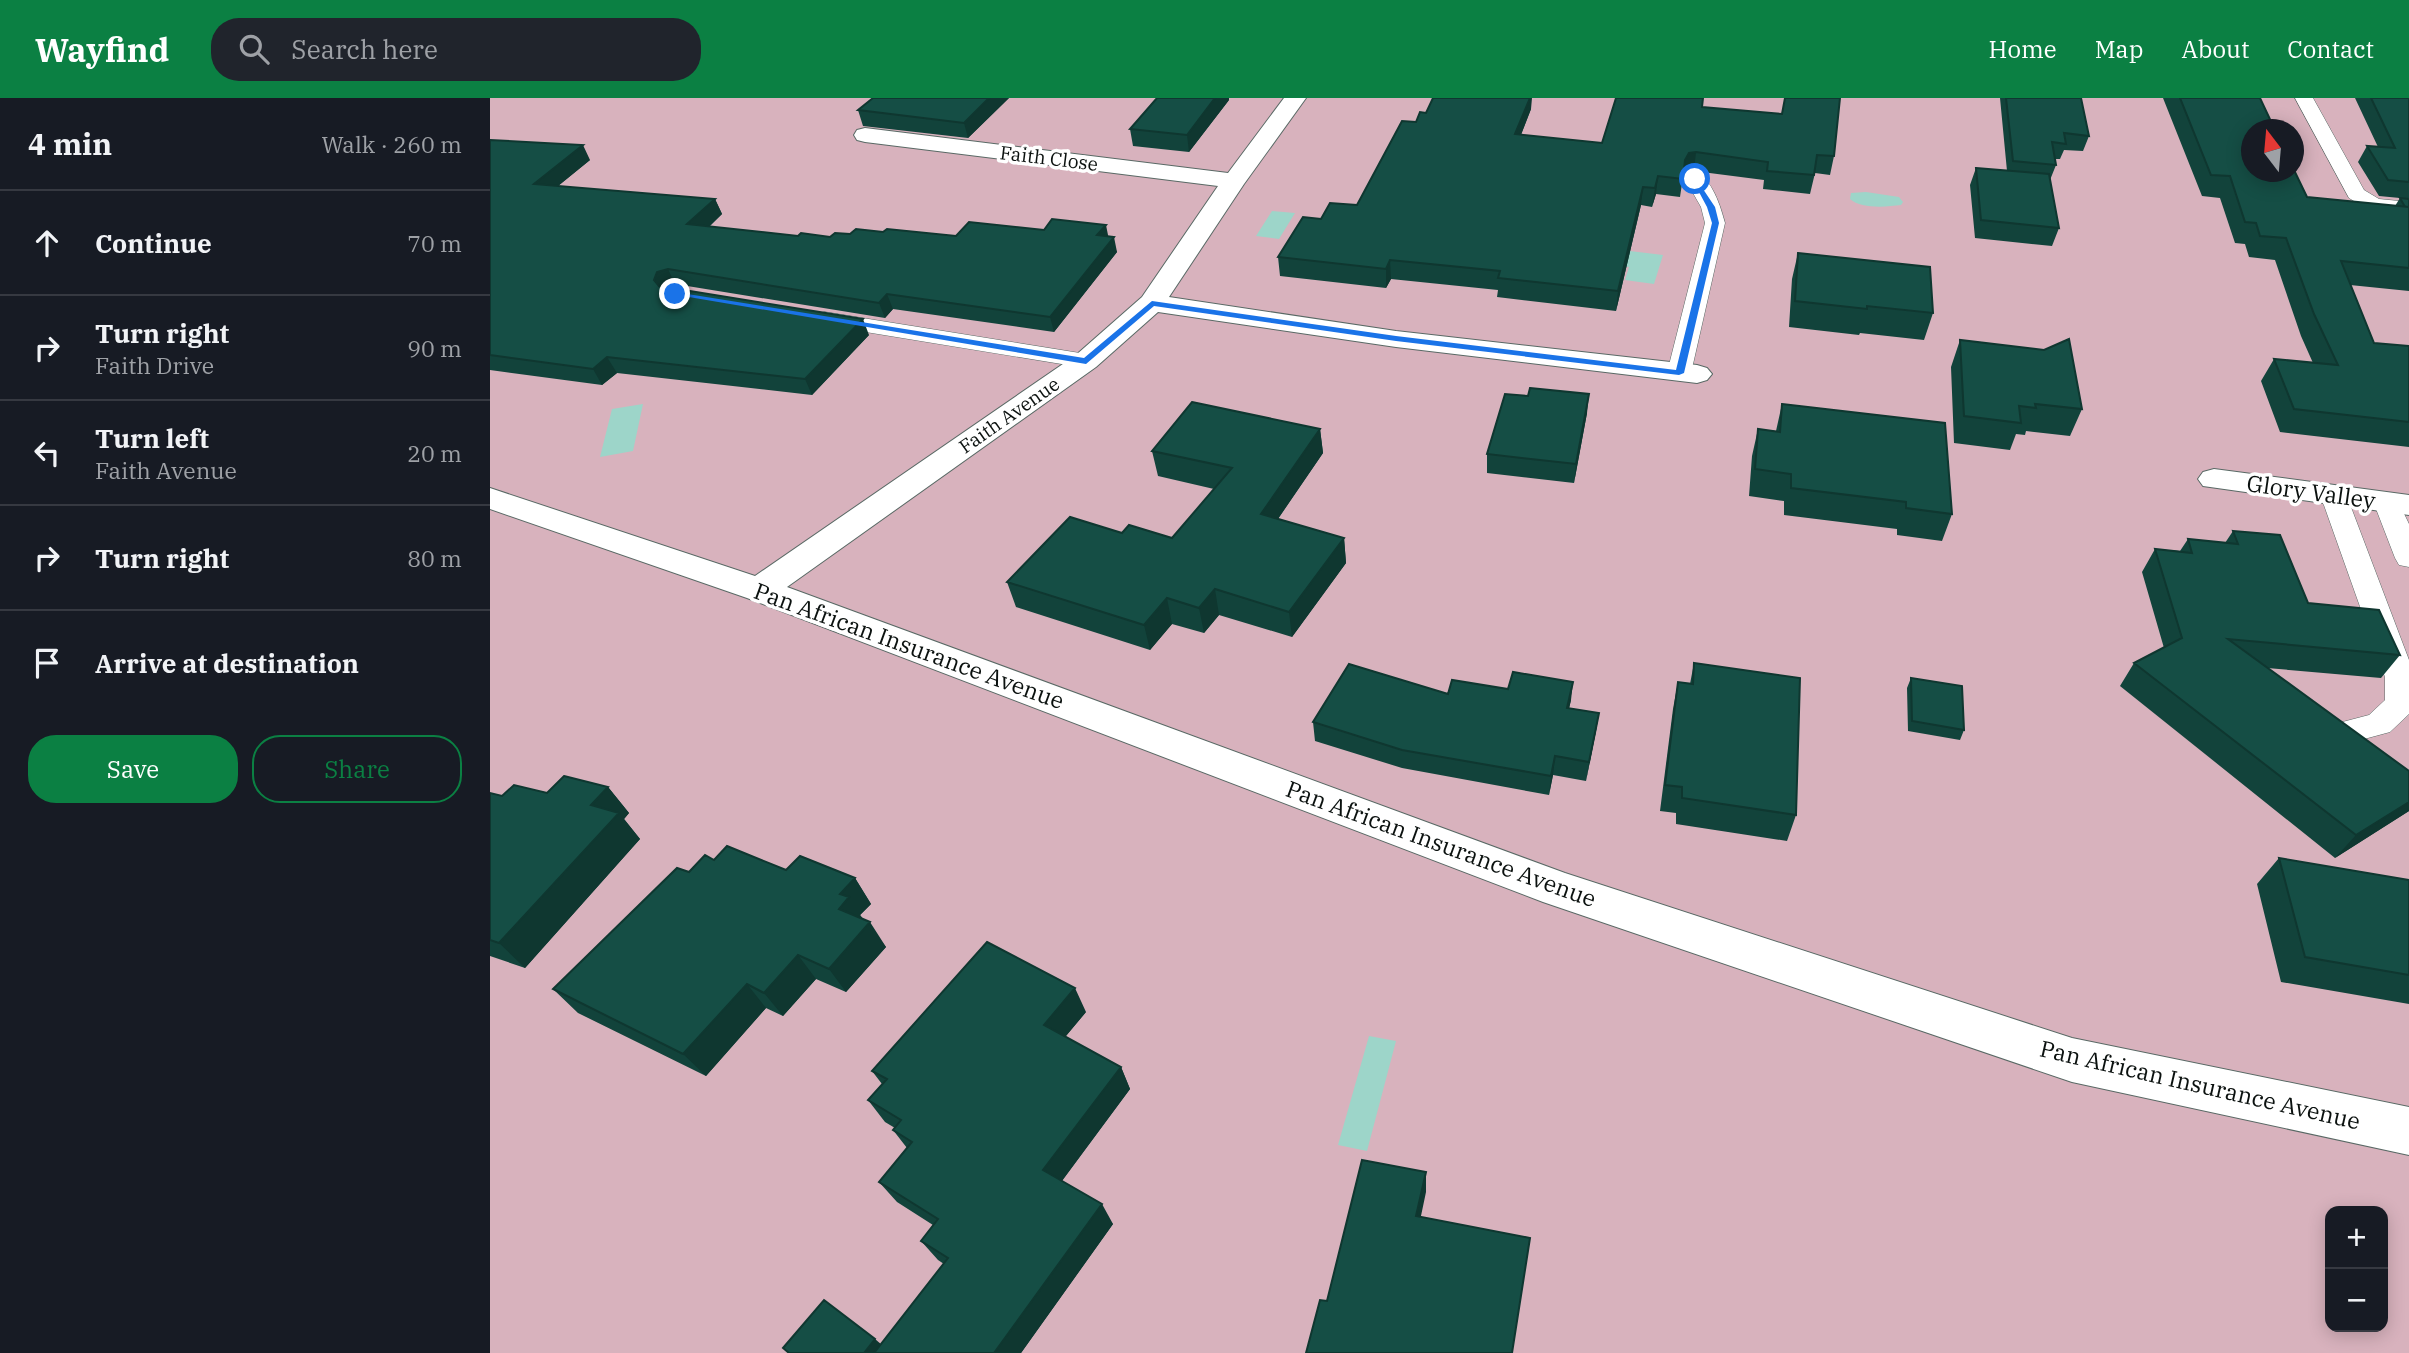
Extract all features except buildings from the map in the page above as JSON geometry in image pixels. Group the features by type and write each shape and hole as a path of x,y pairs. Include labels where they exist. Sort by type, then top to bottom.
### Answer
{"street":[{"name":"Faith Avenue","path":"759,590 1086,361 1152,303 1234,181 1295,98"},
{"name":"Faith Close","path":"865,135 1234,181"},
{"path":"1152,303 1410,341 1688,373"},
{"name":"Glory Valley","path":"2214,478 2397,503"},
{"name":"Pan African Insurance Avenue","path":"490,498 759,590 1558,889 2072,1060 2409,1131"}],"lane":[{"path":"2304,98 2356,194 2374,205 2409,208"},
{"path":"1688,373 1715,223 1711,207 1695,179"},
{"path":"798,314 1086,361"},
{"path":"2333,494 2400,677 2400,704 2379,724 2342,733"},
{"path":"2397,503 2409,558"}],"shaded area":[{"path":"490,98 2409,98 2409,1353 490,1353"},
{"path":"1866,192 1899,197 1903,202 1901,205 1874,206 1850,199 1851,193"},
{"path":"1272,211 1295,213 1279,239 1256,236"},
{"path":"1605,248 1663,255 1654,284 1625,280 1629,267 1599,263"},
{"path":"643,404 633,451 600,457 612,409"},
{"path":"1369,1036 1396,1041 1367,1151 1338,1145"}],"route":[{"path":"675,294 1086,361 1152,303 1396,339 1679,373 1715,223 1711,207 1695,179"}]}
